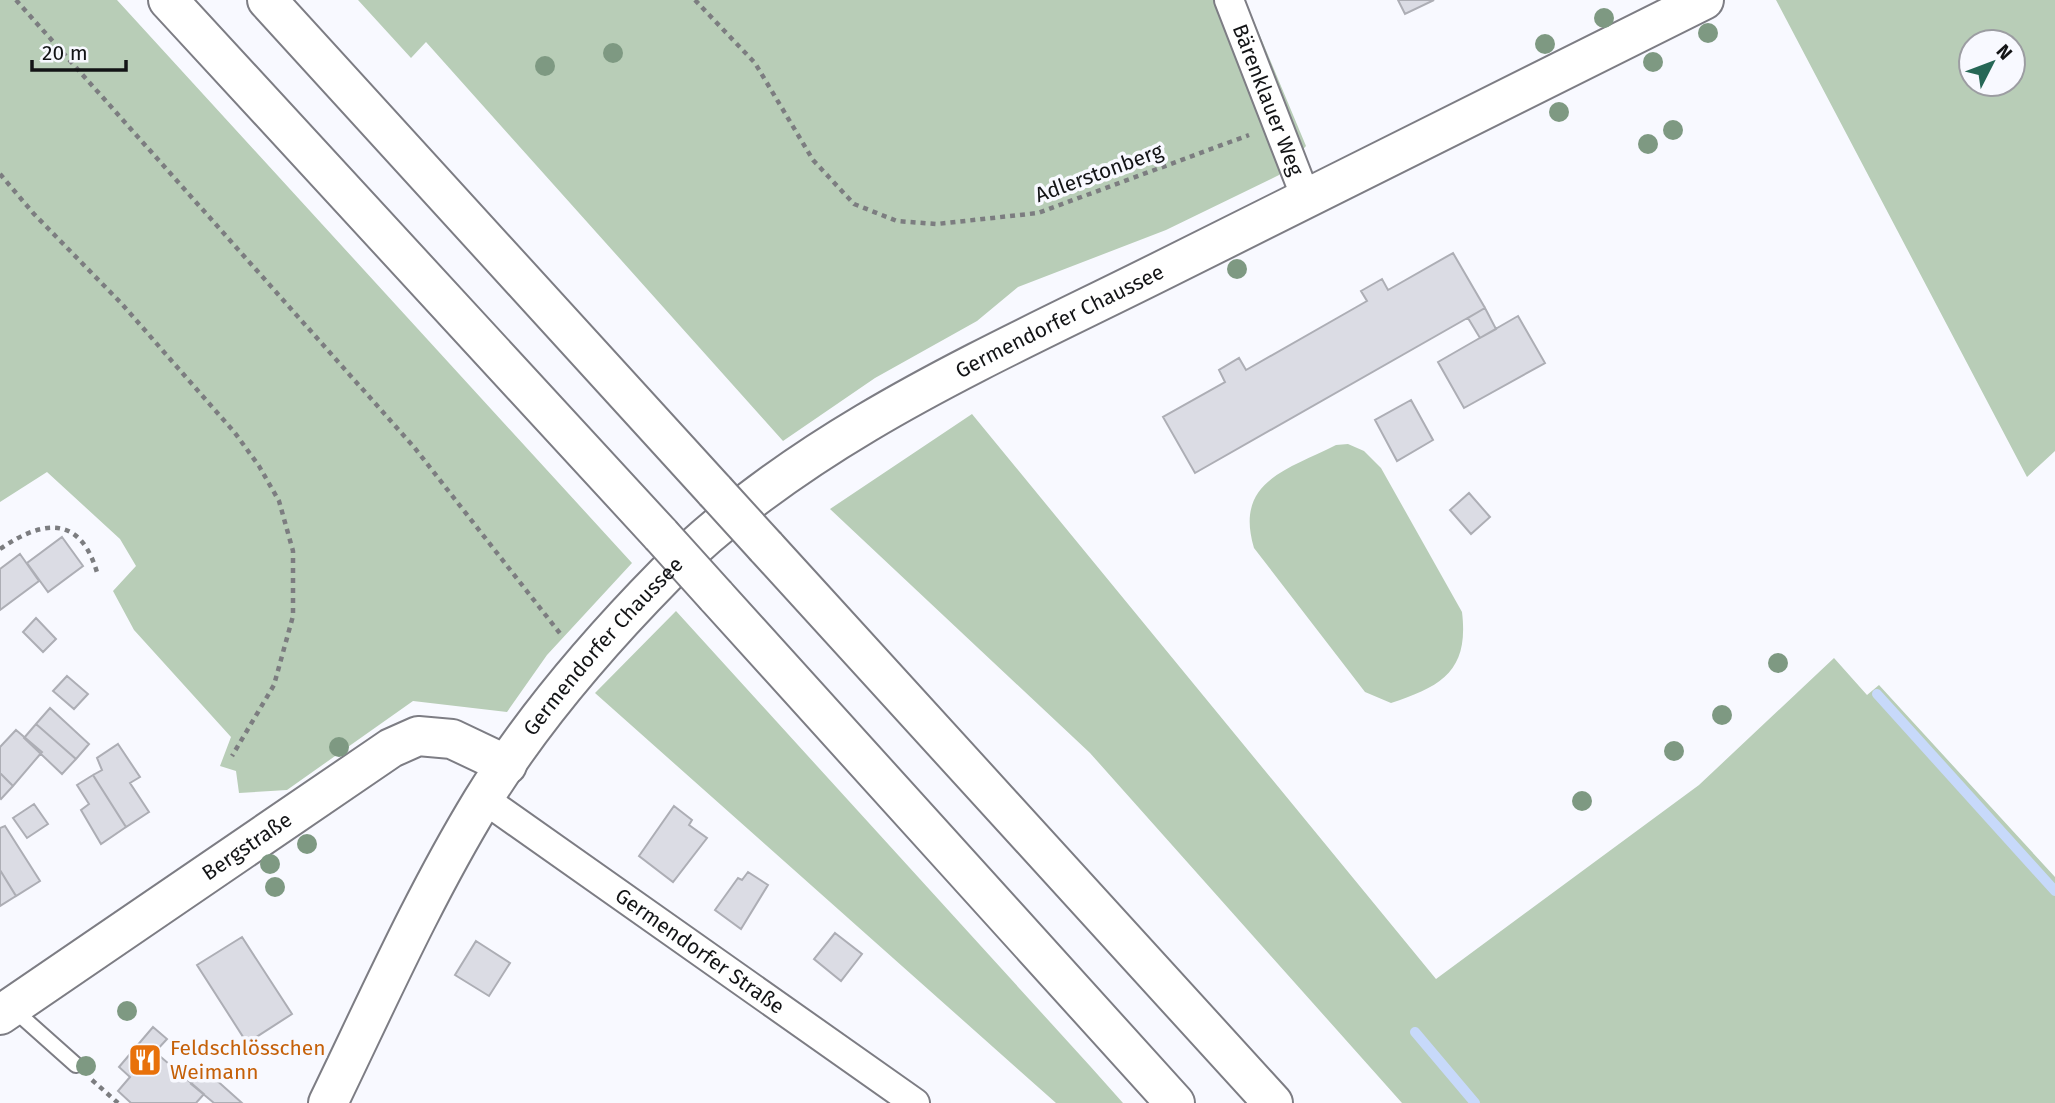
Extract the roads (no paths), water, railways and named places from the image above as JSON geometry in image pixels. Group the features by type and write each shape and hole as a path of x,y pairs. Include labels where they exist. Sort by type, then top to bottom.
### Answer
{"main road":[{"path":"168,0 661,535 1175,1103"},
{"path":"267,0 1273,1103"},
{"name":"Germendorfer Chaussee","path":"507,765 586,663 666,575 706,536 803,464 938,382 1704,0"},
{"name":"Bergstraße","path":"6,1011 391,748 418,736 452,739 507,765"},
{"path":"328,1103 423,907 484,799 507,765"}],"street":[{"name":"Bärenklauer Weg","path":"1229,0 1306,198"},
{"name":"Germendorfer Straße","path":"484,799 915,1103"}],"lane":[{"path":"6,1011 76,1065"}],"waterway":[{"path":"1877,694 2055,891"},
{"path":"1415,1032 1475,1103"}],"place":[{"name":"Feldschlösschen Weimann","path":"145,1060"}]}
